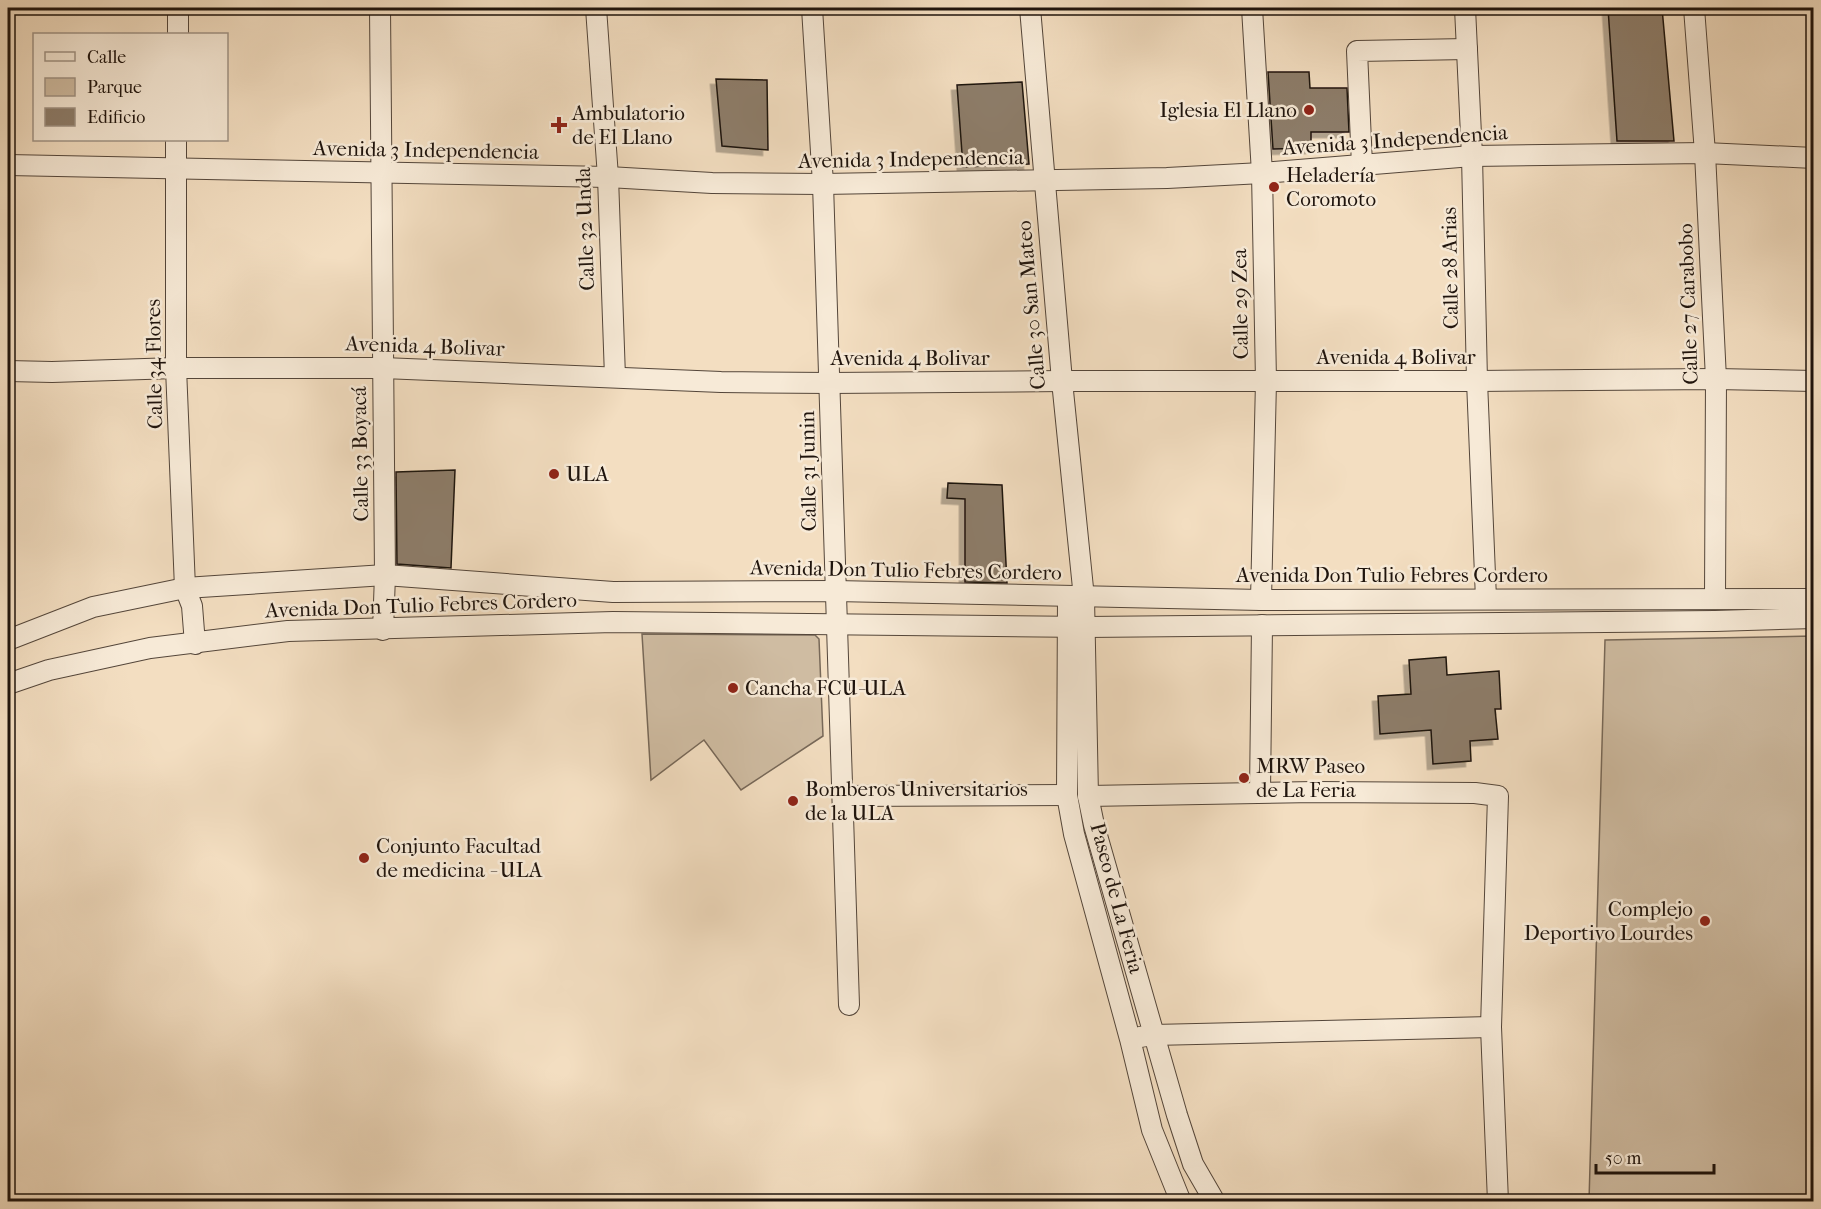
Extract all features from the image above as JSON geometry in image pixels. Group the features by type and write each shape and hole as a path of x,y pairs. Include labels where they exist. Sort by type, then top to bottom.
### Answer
{"street":[{"path":"178,8 178,33"},
{"name":"Calle 33 Boyacá","path":"380,8 385,575 383,630"},
{"name":"Calle 32 Unda","path":"596,8 608,177 615,377"},
{"name":"Calle 31 Junin","path":"812,8 823,184 849,1005"},
{"name":"Calle 30 San Mateo","path":"1030,8 1062,381 1077,626"},
{"name":"Calle 29 Zea","path":"1252,8 1262,173 1266,381 1261,600"},
{"name":"Calle 28 Arias","path":"1465,8 1486,599"},
{"name":"Calle 27 Carabobo","path":"1694,8 1705,153 1716,379 1715,599"},
{"path":"1362,165 1357,51 1467,49"},
{"name":"Calle 34 Flores","path":"176,141 176,368 185,588 192,606 195,644"},
{"name":"Avenida 3 Independencia","path":"8,165 608,177 712,183 823,184 1167,178 1262,173 1472,156 1705,153 1814,158"},
{"name":"Avenida 4 Bolivar","path":"8,371 383,368 721,382 830,383 1716,379 1814,381"},
{"name":"Avenida Don Tulio Febres Cordero","path":"8,640 93,607 185,588 385,575 613,592 835,591 1261,600 1814,599"},
{"name":"Avenida Don Tulio Febres Cordero","path":"8,684 49,670 150,648 288,631 613,622 1077,626 1715,621 1814,618"},
{"path":"1260,792 1262,625"},
{"path":"1077,626 1088,796 1260,792 1475,793 1498,796 1491,1027 1498,1202"},
{"name":"Paseo de La Feria","path":"1077,626 1067,795 1074,834 1130,1039 1152,1130 1181,1202"},
{"path":"843,796 1067,795"},
{"name":"Paseo de La Feria","path":"1088,796 1094,825 1153,1035 1193,1164 1215,1202"},
{"path":"1130,1039 1153,1035 1491,1027"}],"green space":[{"name":"Cancha FCU-ULA","path":"642,634 815,635 819,639 823,736 741,790 704,740 651,780"},
{"name":"Complejo Deportivo Lourdes","path":"1813,636 1813,1201 1589,1201 1605,640"}],"building":[{"path":"1608,8 1662,8 1674,141 1617,141"},
{"name":"Iglesia El Llano","path":"1268,72 1309,72 1310,88 1347,88 1349,132 1311,132 1311,148 1273,149"},
{"path":"716,79 767,80 768,150 722,146"},
{"path":"1022,82 1029,164 963,167 957,85"},
{"path":"455,470 451,568 397,564 396,472"},
{"path":"948,483 1002,485 1007,583 965,582 965,499 947,498"},
{"path":"1446,657 1447,675 1499,671 1501,709 1495,709 1498,739 1470,741 1471,761 1433,764 1431,730 1380,734 1378,696 1411,694 1409,660"}],"place":[{"name":"Iglesia El Llano","path":"1309,110"},
{"name":"Ambulatorio de El Llano","path":"559,125"},
{"name":"Heladería Coromoto","path":"1274,187"},
{"name":"ULA","path":"554,474"},
{"name":"Cancha FCU-ULA","path":"733,688"},
{"name":"MRW Paseo de La Feria","path":"1244,778"},
{"name":"Bomberos Universitarios de la ULA","path":"793,801"},
{"name":"Conjunto Facultad de medicina - ULA","path":"364,858"},
{"name":"Complejo Deportivo Lourdes","path":"1705,921"}]}
